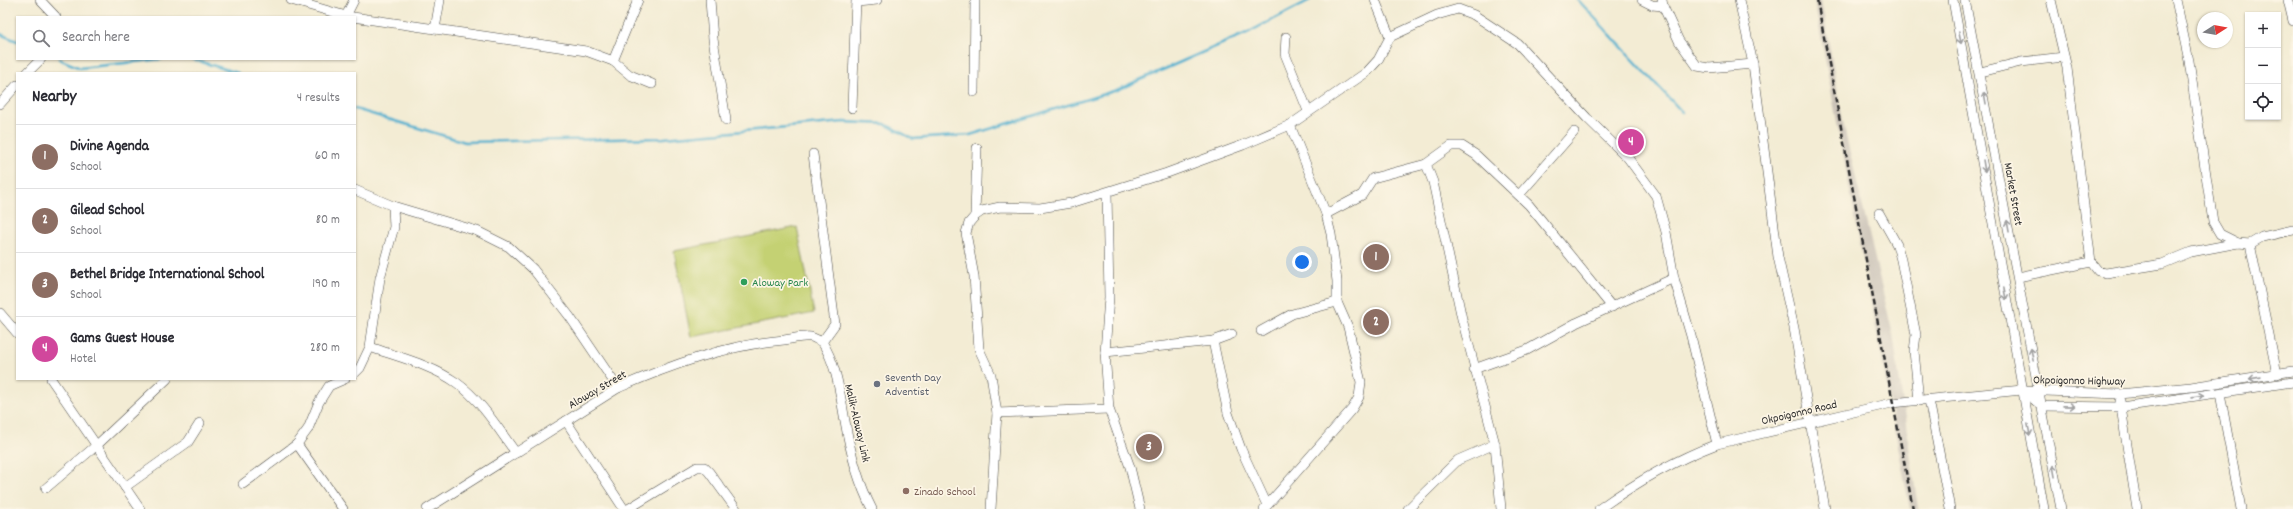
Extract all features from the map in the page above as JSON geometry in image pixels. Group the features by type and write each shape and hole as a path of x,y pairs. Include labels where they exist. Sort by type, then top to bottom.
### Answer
{"street":[{"path":"40,0 55,16"},
{"path":"291,0 346,16 354,0"},
{"path":"435,29 440,0"},
{"path":"613,61 638,0"},
{"path":"710,0 713,39 726,120"},
{"path":"852,108 857,1 877,0"},
{"path":"974,92 975,0"},
{"path":"1375,0 1390,37"},
{"path":"1642,0 1652,5 1662,3 1679,41 1697,66 1709,68 1753,64"},
{"path":"1739,0 1753,64 1778,257 1794,328 1825,509"},
{"name":"Market Street","path":"1953,0 2022,378 2022,390 2044,509"},
{"name":"Market Street","path":"1965,0 1980,72 2061,509"},
{"path":"2051,0 2064,57 2075,117 2091,262 2098,271 2106,273 2162,264 2191,252 2238,243 2250,244 2271,234 2293,230"},
{"path":"2176,0 2189,61 2213,222 2220,234 2238,243"},
{"path":"2288,0 2293,21"},
{"path":"991,509 997,413 991,374 979,350 974,276 966,233 969,223 975,216 982,211 1000,207 1040,208 1107,193 1243,145 1290,125 1308,111 1367,72 1378,60 1390,37 1437,15 1458,9 1474,15 1518,44 1587,118 1628,158 1656,196 1666,232 1674,278 1691,336 1717,444"},
{"path":"356,17 586,51 613,61 630,75 652,84"},
{"path":"1286,37 1285,54 1308,111"},
{"path":"1980,72 2021,62 2064,57"},
{"path":"29,72 38,62"},
{"path":"0,104 16,86"},
{"path":"1213,341 1228,413 1241,449 1266,507 1352,409 1359,397 1361,382 1348,327 1337,302 1337,281 1326,214 1290,125"},
{"path":"1519,195 1574,132"},
{"path":"1326,214 1362,196 1373,178 1426,164 1451,146 1462,146 1476,155 1519,195 1612,307"},
{"path":"975,216 977,148"},
{"path":"813,154 835,324 822,342"},
{"path":"1426,164 1433,182 1474,369 1495,444 1501,509"},
{"path":"356,190 393,206 477,231 509,247 533,269 570,317 618,388"},
{"path":"1107,193 1110,297 1106,352 1109,409 1130,467 1140,509"},
{"path":"356,372 360,368 370,347 380,278 394,227 393,206"},
{"path":"1879,213 1897,245 1901,260 1916,335 1914,351 1919,401"},
{"path":"2250,244 2277,374"},
{"path":"2018,277 2091,262"},
{"path":"1474,369 1527,350 1576,323 1674,278"},
{"path":"1261,330 1292,314 1337,302"},
{"path":"0,313 16,332"},
{"path":"1106,352 1213,341 1232,334"},
{"name":"Aloway Street","path":"427,509 618,388 683,362 720,351 774,341 811,337 822,342"},
{"name":"Malik-Aloway Link","path":"822,342 831,356 850,449 861,486 872,509"},
{"path":"370,347 430,369 458,383 484,410 516,453"},
{"name":"Okpoigonno Highway","path":"2022,390 2039,392 2119,394 2191,387 2293,371"},
{"path":"52,380 140,509"},
{"path":"46,488 97,445 166,380"},
{"path":"243,484 297,444 308,429 319,402 329,386 343,380"},
{"path":"2026,410 2042,407 2121,407 2293,382"},
{"name":"Okpoigonno Road","path":"1599,509 1631,486 1696,452 1717,444 1892,403 2022,390"},
{"name":"Okpoigonno Highway","path":"2022,390 2042,407"},
{"path":"2220,393 2241,509"},
{"path":"2119,394 2137,509"},
{"path":"1929,400 1950,509"},
{"path":"997,413 1109,409"},
{"path":"566,421 624,509"},
{"path":"125,487 188,442 200,423"},
{"path":"297,444 343,509"},
{"path":"1408,509 1458,460 1495,444"},
{"path":"628,509 697,467 704,467 709,472 736,509"}],"shaded area":[{"path":"1814,0 1821,0 1845,132 1893,335 1918,509 1910,509"}],"green space":[{"name":"Aloway Park","path":"797,227 814,313 691,337 674,251"}],"waterway":[{"path":"356,109 465,142 664,138 844,122 885,124 913,139 970,135 1117,90 1249,32 1310,0"},
{"path":"1578,0 1682,112"},
{"path":"0,34 16,41"},
{"path":"61,60 80,68 153,60"},
{"path":"195,60 235,72"}],"railway":[{"path":"1817,0 1913,509"}],"place":[{"name":"Gams Guest House","path":"1631,142"},
{"name":"Divine Agenda","path":"1376,257"},
{"name":"Aloway Park","path":"744,282"},
{"name":"Gilead School","path":"1376,322"},
{"name":"Seventh Day Adventist","path":"877,384"},
{"name":"Bethel Bridge International School","path":"1149,447"},
{"name":"Zinado School","path":"906,491"}]}
